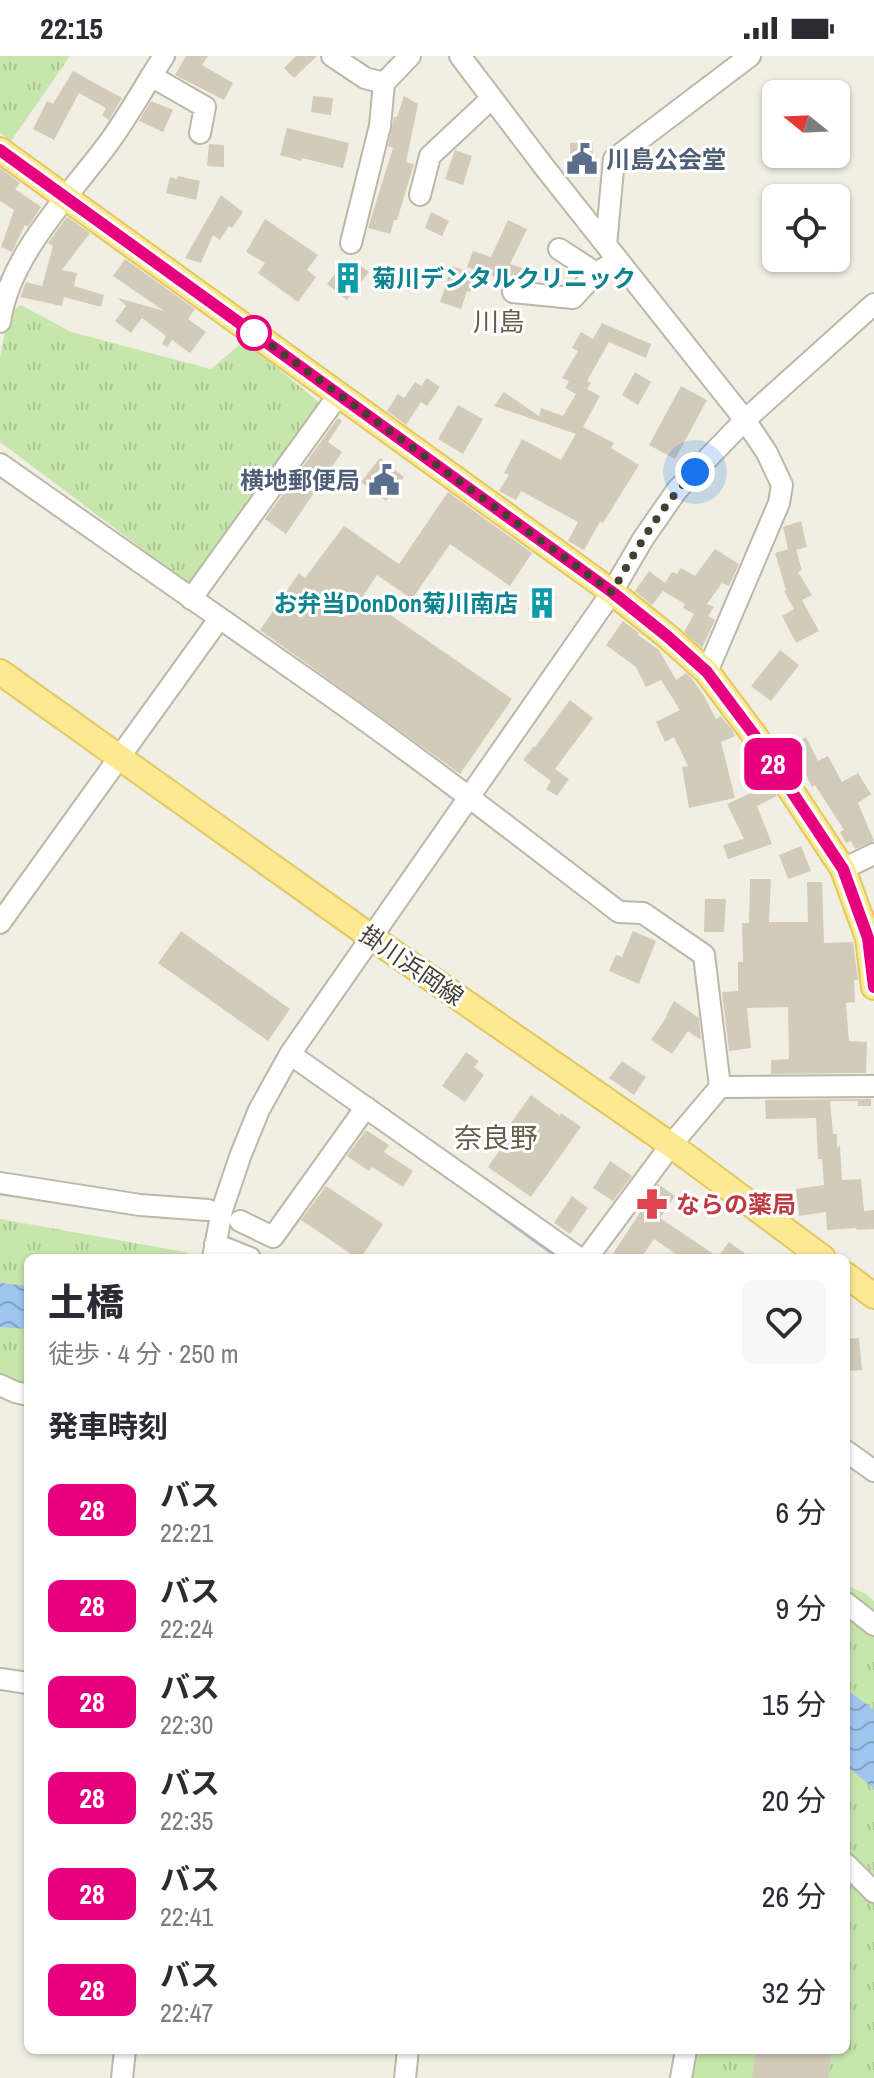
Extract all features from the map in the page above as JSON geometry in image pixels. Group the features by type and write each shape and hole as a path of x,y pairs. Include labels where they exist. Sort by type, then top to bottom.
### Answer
{"main road":[{"path":"0,150 612,592 707,672 755,736 843,869 868,938 874,987"},
{"name":"掛川浜岡線","path":"0,672 371,937 671,1145 818,1254"},
{"path":"850,1278 874,1296"}],"street":[{"path":"0,322 3,302 35,239 110,141 164,56"},
{"path":"332,56 365,78 384,83"},
{"path":"351,243 380,126 384,83 410,56"},
{"path":"460,56 745,420 767,453 782,485 779,503 707,672"},
{"path":"513,292 573,298 612,252 614,159 750,56"},
{"path":"151,76 205,107 200,133"},
{"path":"420,195 430,156 492,98"},
{"path":"559,249 596,273"},
{"path":"214,1251 222,1210 241,1154 259,1110 290,1054 612,592 677,490 745,420 874,304"},
{"path":"191,599 339,394"},
{"path":"0,464 319,687 619,912 643,913 704,955 720,1087 671,1145 590,1254"},
{"path":"0,923 219,619"},
{"path":"843,869 874,854"},
{"path":"290,1054 573,1254"},
{"path":"720,1087 874,1086"},
{"path":"240,1221 273,1237 366,1107"},
{"path":"0,1183 140,1205 208,1210"},
{"path":"850,1454 874,1471"},
{"path":"850,1606 874,1625"},
{"path":"0,1679 24,1682"},
{"path":"850,1868 874,1892"},
{"path":"122,2078 125,2054"},
{"path":"405,2078 408,2054"}],"green space":[{"path":"0,56 70,56 11,141 0,133"},
{"path":"21,305 71,332 211,369 244,341 325,407 193,587 0,442 0,357 8,314"},
{"path":"0,1219 189,1254 24,1254 24,1386 0,1385"},
{"path":"850,1587 874,1601 874,2078 690,2078 693,2054 850,2054"}],"water":[{"path":"0,1283 24,1286 24,1329 0,1327"},
{"path":"850,1692 874,1710 874,1789 850,1768"}],"building":[{"path":"186,56 208,56 202,65 233,83 224,100 175,75"},
{"path":"296,56 317,56 294,78 284,68"},
{"path":"73,71 122,98 109,120 102,115 106,108 79,93 54,140 33,129 47,101 53,104"},
{"path":"313,96 333,98 331,115 311,112"},
{"path":"404,96 418,104 406,162 414,164 390,234 368,228 393,148 388,146 394,117 397,117"},
{"path":"151,101 173,110 163,132 139,121"},
{"path":"287,128 349,143 343,168 280,155"},
{"path":"593,142 593,175 570,176 570,143"},
{"path":"209,144 224,145 224,167 207,166"},
{"path":"455,150 472,156 463,185 445,179"},
{"path":"0,168 20,183 15,189 41,207 28,227 25,225 12,252 1,247 14,210 0,201"},
{"path":"178,176 200,181 196,200 166,193 170,177 177,179"},
{"path":"221,195 243,212 220,240 213,235 201,263 185,258"},
{"path":"431,212 449,221 442,236 425,228"},
{"path":"67,217 90,233 62,270 77,273 74,286 104,295 101,307 64,297 62,306 20,297 26,282 42,286 53,246 48,243"},
{"path":"265,219 318,255 307,270 316,277 298,302 258,273 265,263 246,252"},
{"path":"508,220 527,229 510,264 525,269 521,280 507,281 467,267 473,251 491,257"},
{"path":"125,259 195,309 188,319 206,332 190,353 172,340 167,347 162,344 166,336 142,318 131,333 115,321 126,306 118,298 164,311 113,276"},
{"name":"菊川デンタルクリニック","path":"347,259 369,272 347,300 327,284"},
{"path":"452,266 476,274 461,309 440,302"},
{"path":"602,323 651,344 646,358 609,342 587,381 591,383 587,389 600,396 583,427 614,443 611,448 639,465 584,550 568,541 578,522 521,491 516,500 499,491 509,475 504,473 522,439 561,460 576,434 494,406 504,392 539,416 541,408 563,416 576,394 565,388 569,381 562,378 578,351 572,348 581,332 593,339"},
{"path":"635,372 651,382 638,405 622,395"},
{"path":"427,378 440,387 427,406 421,402 406,425 387,411 398,394 404,398 415,382 421,386"},
{"path":"681,386 707,400 675,459 649,445"},
{"path":"458,405 483,419 463,454 438,439"},
{"path":"338,418 342,421 328,442 342,452 286,534 265,519"},
{"path":"380,458 404,477 386,501 361,482"},
{"path":"448,492 532,553 510,586 450,544 412,599 377,575 363,596 512,699 460,774 260,630 299,573 305,578 344,526 399,564"},
{"path":"801,521 807,547 796,550 802,570 798,572 812,595 802,600 819,631 796,643 782,616 794,609 784,591 775,553 788,549 783,527"},
{"path":"715,549 739,564 729,586 722,583 707,604 714,607 708,616 715,620 702,648 684,632 694,614 683,608 685,604 663,591 652,605 635,591 649,571 665,583 672,572 677,574 681,568 695,576"},
{"name":"お弁当DonDon菊川南店","path":"543,588 556,597 541,619 528,609"},
{"path":"623,621 659,650 676,680 686,673 692,679 716,719 721,716 732,730 735,736 721,742 735,798 689,808 682,767 688,766 674,737 665,742 656,722 680,710 661,680 646,687 636,667 606,645"},
{"path":"780,650 799,665 771,701 751,686"},
{"path":"570,700 593,718 555,769 569,779 557,796 546,789 551,781 523,760"},
{"path":"806,737 818,761 828,756 842,782 858,773 871,794 858,803 874,841 855,849 851,841 846,843 840,832 844,830 815,785 812,787 800,763 793,766 782,749"},
{"path":"769,784 777,796 757,806 772,844 728,859 723,845 744,839 727,804"},
{"path":"801,846 811,871 788,879 779,855"},
{"path":"750,879 771,879 769,922 808,922 807,882 822,882 824,943 853,942 858,980 854,980 855,1002 846,1003 849,1041 867,1042 866,1073 771,1074 771,1060 789,1059 788,1007 747,1008 751,1048 729,1051 722,992 738,991 738,962 743,962 742,923 749,923"},
{"path":"705,899 726,899 724,932 704,932"},
{"path":"181,931 290,1009 268,1041 158,963"},
{"path":"633,931 656,941 639,984 609,971 616,955 622,957"},
{"path":"674,1001 699,1018 701,1040 688,1031 672,1054 651,1040"},
{"path":"466,1052 479,1061 474,1067 484,1075 465,1102 442,1086"},
{"path":"622,1061 646,1077 634,1095 609,1078"},
{"path":"531,1095 581,1127 531,1197 488,1167 513,1131 508,1127"},
{"path":"871,1099 871,1106 858,1106 858,1101 830,1101 833,1134 837,1134 837,1147 840,1146 842,1180 861,1179 864,1211 874,1210 874,1229 827,1230 826,1212 799,1216 796,1189 824,1185 822,1159 818,1159 816,1118 766,1119 765,1100"},
{"path":"366,1130 389,1145 384,1152 413,1171 403,1187 372,1167 369,1171 347,1156"},
{"path":"610,1161 632,1176 613,1201 593,1188"},
{"path":"658,1184 675,1196 660,1218 714,1254 676,1254 654,1239 644,1254 613,1254"},
{"path":"326,1186 383,1224 364,1254 351,1254 301,1220"},
{"path":"572,1196 588,1208 570,1234 554,1223"},
{"path":"729,1242 746,1254 720,1254"},
{"path":"859,1338 862,1370 850,1371 850,1339"},
{"path":"755,2054 831,2054 828,2078 752,2078"}],"waterway":[{"path":"491,1208 554,1254"}],"bus line":[{"name":"28","path":"0,150 612,592 707,672 755,736 843,869 868,938 874,987"}],"place":[{"name":"川島公会堂","path":"582,159"},
{"name":"菊川デンタルクリニック","path":"348,278"},
{"name":"横地郵便局","path":"384,480"},
{"name":"お弁当DonDon菊川南店","path":"542,603"},
{"name":"ならの薬局","path":"652,1204"}],"district":[{"name":"川島","path":"499,321"},
{"name":"奈良野","path":"496,1138"}],"route":[{"path":"254,333 246,327 612,592 643,539 677,490 695,472"}]}
